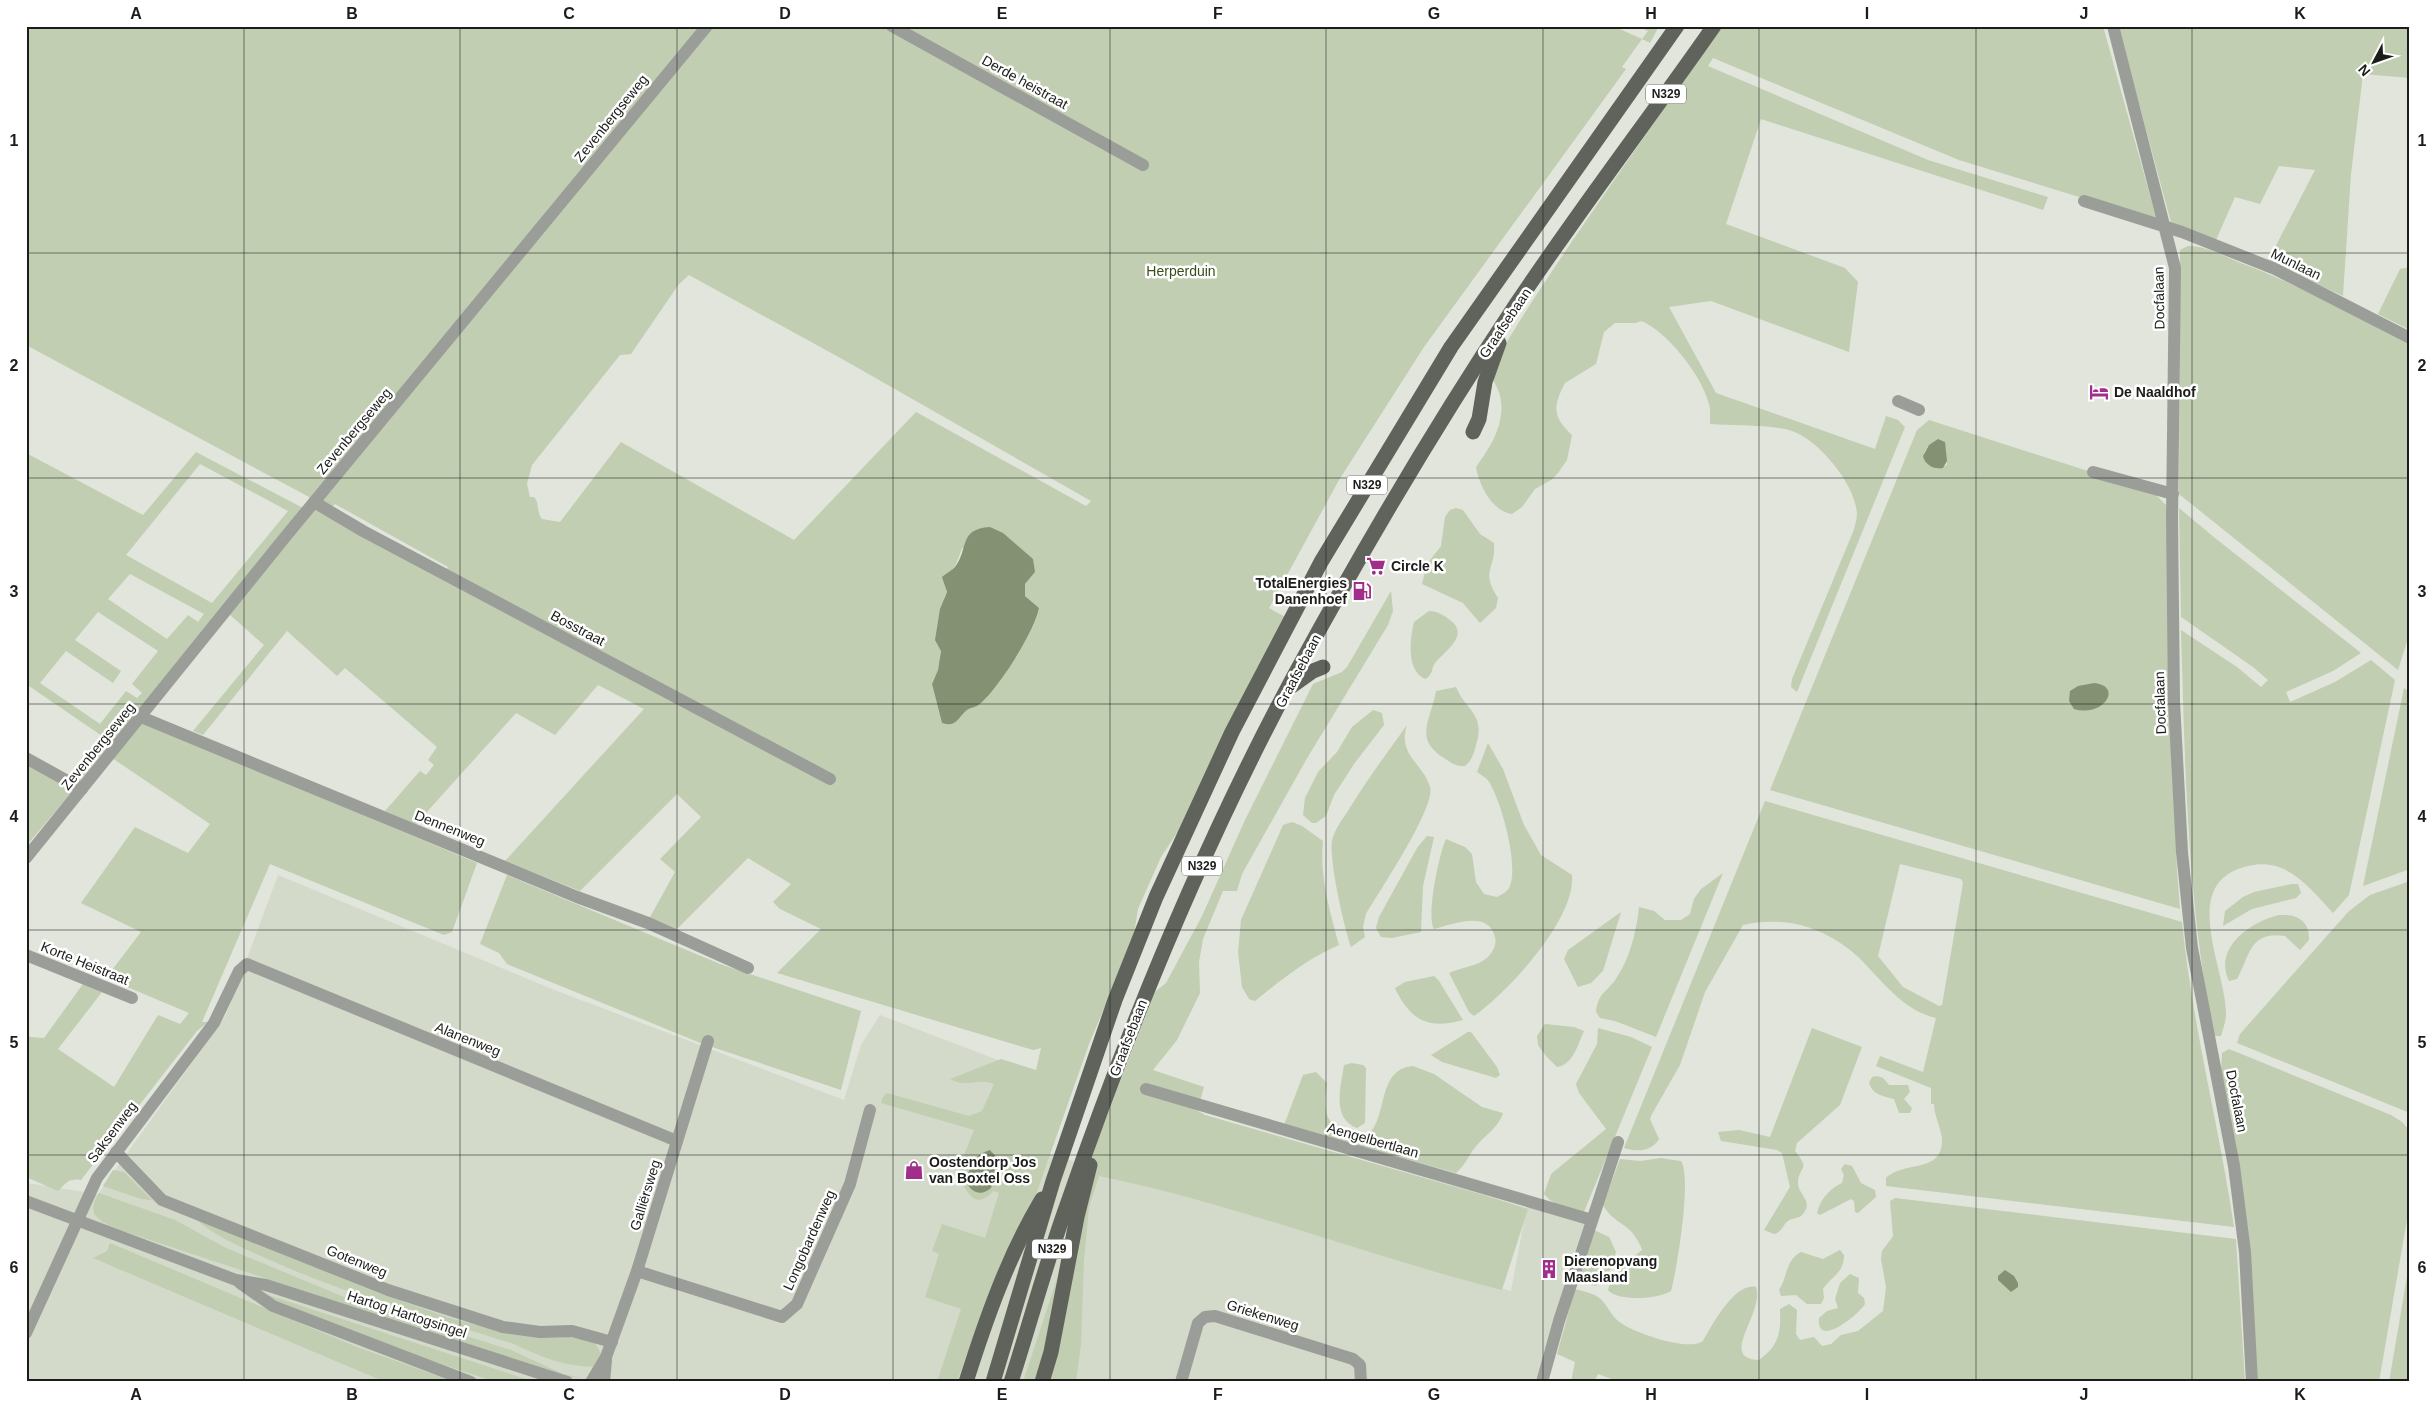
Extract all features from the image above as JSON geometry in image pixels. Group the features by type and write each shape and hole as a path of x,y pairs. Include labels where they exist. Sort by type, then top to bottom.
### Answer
{"main road":[{"name":"Graafsebaan","path":"993,1382 1053,1181 1091,1065 1156,897 1232,732 1316,571 1396,434 1451,347 1677,26"},
{"name":"Graafsebaan","path":"1011,1382 1054,1242 1145,993 1229,808 1287,690 1385,513 1457,396 1519,301 1714,26"},
{"path":"1473,432 1479,419 1485,382 1491,363 1519,301"},
{"path":"1287,690 1304,676 1322,667"},
{"name":"N329","path":"1042,1382 1057,1326 1098,1119"},
{"name":"N329","path":"966,1382 982,1331 1014,1252 1032,1215 1053,1181"}],"street":[{"name":"Zevenbergseweg","path":"26,858 314,502 707,26"},
{"name":"Derde heistraat","path":"892,26 1143,165"},
{"name":"Docfalaan","path":"2113,26 2166,226 2175,268 2172,517 2174,701 2187,917 2234,1166 2245,1252 2252,1382"},
{"name":"Munlaan","path":"2084,201 2166,226 2275,269 2410,338"},
{"path":"1898,401 1919,410"},
{"path":"2093,472 2173,494"},
{"name":"Bosstraat","path":"314,502 380,540 830,778"},
{"name":"Dennenweg","path":"140,717 577,897 648,923 748,968"},
{"path":"26,758 82,789"},
{"name":"Korte Heistraat","path":"26,955 132,998"},
{"name":"Alanenweg","path":"246,964 677,1141"},
{"name":"Saksenweg","path":"26,1333 30,1315 97,1178 214,1022 239,971 246,964"},
{"name":"Galliërsweg","path":"591,1382 606,1357 637,1270 708,1041"},
{"name":"Aengelbertlaan","path":"1146,1089 1592,1220"},
{"name":"Longobardenweg","path":"637,1270 782,1317 797,1304 850,1184 870,1110"},
{"path":"1542,1382 1618,1142"},
{"name":"Gotenweg","path":"116,1152 162,1200 388,1290 503,1326 540,1332 572,1331 612,1342"},
{"name":"Hartog Hartogsingel","path":"26,1201 236,1280 266,1285 567,1382"},
{"name":"Hartog Hartogsingel","path":"236,1280 274,1306 471,1382"},
{"name":"Griekenweg","path":"1181,1382 1198,1323 1205,1317 1215,1316 1353,1358 1360,1365 1361,1382"},
{"name":"Galliërsweg","path":"604,1382 606,1357"}],"shaded area":[{"path":"1938,439 1945,442 1947,461 1943,468 1933,467 1928,464 1923,456 1929,445"},
{"path":"990,527 1003,533 1033,559 1035,572 1025,584 1025,596 1039,608 1024,644 997,685 979,705 967,710 957,721 951,724 942,723 932,684 938,670 941,651 935,640 940,609 947,592 942,577 955,567 969,536 980,529"},
{"path":"2094,683 2103,685 2108,690 2109,695 2106,700 2101,706 2094,709 2084,711 2074,709 2069,701 2070,691 2078,686"},
{"path":"278,875 552,989 844,1100 861,1045 880,1015 1042,1077 1012,1143 1511,1291 1527,1205 1591,1224 1546,1382 26,1382 26,1183 98,1194 226,1015"},
{"path":"990,1150 998,1159 998,1166 991,1188 980,1193 973,1191 966,1182 969,1171 976,1158"},
{"path":"2005,1270 2014,1276 2018,1283 2018,1287 2011,1292 1998,1280 1998,1276"}],"green space":[{"name":"Herperduin","path":"26,26 1613,26 1642,39 1622,67 1626,69 1424,347 1339,480 1269,608 1285,617 1181,827 1161,857 1138,909 1133,940 1089,1044 1027,1220 966,1356 957,1382 937,1382 961,1309 925,1297 939,1254 932,1251 942,1224 985,1238 999,1193 993,1191 981,1200 976,1199 967,1191 957,1173 974,1130 881,1103 887,1093 969,1116 982,1111 994,1084 988,1082 962,1083 950,1079 1001,1059 1036,1070 1041,1048 1033,1050 777,973 821,929 780,909 773,902 791,884 748,858 676,930 649,919 675,872 660,859 701,817 677,794 580,891 505,861 644,709 598,685 555,735 516,713 416,824 385,811 420,771 426,775 434,765 428,760 437,747 345,668 337,676 287,631 203,735 193,731 264,645 229,614 315,508 447,569 448,567 335,504 332,507 311,498 26,345","holes":["689,275 844,360 1091,501 1086,506 916,412 794,540 621,442 560,522 542,519 536,499 530,497 527,484 532,465 620,355 631,354 679,284","962,548 1035,572 1025,584 1025,596 1039,608 1024,644 997,685 979,705 967,710 954,723 947,724 942,723 932,684 938,670 941,650 944,598 947,592 945,579 954,568"]},
{"path":"1637,26 1659,26 1650,43 1642,39 1648,31"},
{"path":"1723,26 2103,26 2157,221 1959,160 1713,58 1708,66 1928,160 2048,197 2043,210 1761,119 1726,224 1845,268 1858,282 1849,352 1711,301 1669,307 1716,393 1875,449 1886,416 1898,420 1905,427 1797,692 1791,687 1792,679 1856,522 1855,502 1850,489 1834,464 1824,453 1802,436 1792,431 1774,427 1710,424 1709,404 1698,379 1671,343 1651,326 1641,321 1636,323 1615,323 1604,332 1596,364 1565,383 1558,398 1556,411 1565,429 1572,435 1567,460 1551,480 1535,489 1522,507 1512,514 1498,508 1483,489 1476,467 1495,436 1500,419 1500,395 1492,377 1497,359 1525,312 1575,237"},
{"path":"2118,26 2410,26 2410,78 2363,74 2351,174 2343,296 2268,261 2315,170 2279,166 2260,204 2235,197 2216,240 2172,226"},
{"path":"2188,246 2213,251 2282,280 2410,344 2410,632 2398,670 2179,494 2180,250"},
{"path":"2410,267 2410,330 2378,314 2400,269"},
{"path":"1929,420 2153,492 2166,505 2177,871 2180,909 1770,790 1917,430","holes":["1944,441 1947,465 1937,469 1927,464 1924,453 1929,445"]},
{"path":"196,452 303,508 79,785 71,780 105,738 26,684 26,453 143,515","holes":["200,464 288,511 212,603 126,555","130,574 204,614 198,622 188,615 167,639 108,599","98,612 158,651 132,684 142,693 137,698 126,691 100,724 40,683 66,651 113,683 121,671 75,640"]},
{"path":"1456,508 1463,510 1480,534 1494,543 1489,575 1498,598 1496,608 1480,623 1463,603 1422,584 1427,564 1441,546 1445,517 1450,510"},
{"path":"2179,508 2361,653 2333,671 2286,692 2290,702 2335,682 2371,660 2395,680 2349,895 2333,913 2296,876 2286,870 2262,864 2248,866 2227,875 2215,889 2210,908 2210,929 2224,995 2226,1014 2221,1036 2214,1036 2205,986 2193,885 2186,783 2181,630 2237,667 2261,687 2268,680 2253,667 2181,617"},
{"path":"1391,591 1393,611 1388,625 1306,760 1242,874 1237,891 1223,891 1203,939 1199,962 1200,993 1177,1040 1153,1070 1204,1087 1200,1101 1193,1108 1205,1115 1528,1209 1502,1290 1401,1262 1251,1215 1099,1176 1089,1207 1084,1260 1081,1344 1076,1382 1023,1382 1057,1279 1095,1146 1155,992 1166,983 1202,916 1245,820 1313,684 1342,672 1347,667"},
{"path":"1429,611 1445,616 1456,626 1458,631 1457,637 1450,648 1435,663 1431,674 1425,679 1419,675 1412,661 1411,637 1414,622"},
{"path":"1456,687 1477,719 1478,726 1478,735 1473,754 1465,766 1454,764 1435,751 1429,744 1426,728 1436,691"},
{"path":"2404,688 2410,692 2410,869 2363,886"},
{"path":"1373,710 1382,713 1384,725 1354,764 1334,795 1326,816 1316,823 1312,823 1303,815 1305,798 1318,772 1337,752 1352,727"},
{"path":"142,722 477,863 452,932 444,935 270,864 202,1022 208,1022 197,1031 81,1180 71,1180 58,1191 26,1177 26,1035 44,1038 83,984 102,992 58,1049 114,1087 158,1015 180,1024 189,1013 106,978 141,932 81,903 135,827 188,853 210,824 112,758"},
{"path":"1407,725 1405,744 1412,758 1427,779 1430,787 1430,797 1416,830 1366,914 1363,927 1365,937 1351,947 1335,878 1332,850 1333,837 1338,825"},
{"path":"1488,743 1503,769 1524,825 1541,855 1572,875 1570,893 1552,933 1521,972 1488,1005 1474,1016 1469,1012 1449,973 1479,963 1488,957 1494,948 1495,937 1491,928 1485,923 1477,921 1459,922 1434,929 1432,922 1432,899 1446,839 1465,847 1472,854 1476,882 1484,894 1497,897 1509,888 1512,878 1511,850 1504,818 1489,782 1477,772"},
{"path":"26,763 73,791 26,846"},
{"path":"1765,801 2182,922 2192,998 2234,1227 1886,1186 1886,1178 1894,1173 1930,1162 1936,1157 1941,1150 1942,1139 1934,1104 1931,1104 1931,1088 1876,1066 1880,1056 1923,1072 1936,1018 1925,1015 1906,1004 1841,943 1811,928 1794,924 1761,922 1743,925 1705,992 1680,1065 1650,1119 1659,1139 1648,1149 1634,1150 1624,1148","holes":["1900,864 1961,879 1963,883 1942,1005 1939,1006 1903,987 1878,956"]},
{"path":"1292,822 1302,826 1323,841 1324,880 1339,945 1305,963 1255,1001 1249,999 1242,987 1238,952 1241,920 1283,825"},
{"path":"1427,836 1434,837 1423,886 1421,932 1392,938 1381,937 1376,928 1379,917 1417,848"},
{"path":"1723,873 1656,1037 1615,1021 1600,1018 1596,1012 1597,1005 1604,993 1614,982 1626,961 1635,934 1639,907 1654,911 1665,920 1681,920 1690,914 1694,899 1701,889"},
{"path":"507,875 720,964 861,1011 841,1090 703,1044 507,964 499,953 480,944"},
{"path":"2410,881 2410,1113 2237,1043 2240,1034 2349,911 2370,895"},
{"path":"2298,884 2301,893 2296,898 2252,909 2223,926 2225,911 2243,897 2254,892"},
{"path":"1621,912 1603,971 1591,983 1578,987 1564,959 1568,950"},
{"path":"2279,915 2296,917 2301,920 2309,933 2309,940 2300,950 2285,936 2273,935 2264,937 2252,947 2237,979 2229,981 2225,969 2230,947 2246,930 2268,918"},
{"path":"1434,976 1463,1020 1440,1024 1422,1020 1407,1008 1395,988 1405,982"},
{"path":"1545,1024 1574,1027 1584,1031 1571,1058 1563,1065 1557,1067 1538,1045 1537,1036"},
{"path":"1598,1028 1631,1037 1652,1047 1581,1219 1550,1200 1544,1194 1551,1174 1606,1129 1579,1093 1576,1084 1597,1044"},
{"path":"1812,1028 1862,1047 1840,1105 1797,1143 1795,1151 1803,1162 1798,1183 1806,1202 1806,1210 1798,1218 1788,1221 1774,1234 1764,1230 1790,1187 1782,1153 1777,1150 1721,1141 1718,1132 1739,1130 1770,1137"},
{"path":"1471,1032 1497,1067 1500,1075 1496,1078 1442,1062 1431,1055"},
{"path":"2229,1049 2391,1115 2402,1122 2410,1131 2410,1202 2379,1382 2258,1382 2221,1070 2222,1053"},
{"path":"1352,1063 1363,1065 1366,1068 1365,1123 1357,1128 1344,1117 1340,1101 1344,1065"},
{"path":"1413,1066 1434,1074 1482,1107 1503,1113 1496,1126 1475,1148 1456,1173 1284,1125 1303,1075 1316,1072 1327,1083 1326,1108 1330,1120 1339,1129 1350,1135 1367,1136 1374,1128 1388,1084 1393,1076 1401,1069"},
{"path":"1872,1077 1883,1078 1889,1085 1908,1085 1910,1092 1904,1099 1912,1108 1910,1113 1899,1113 1894,1099 1873,1090 1869,1083"},
{"path":"1661,1158 1681,1161 1684,1170 1685,1185 1682,1224 1677,1264 1671,1291 1658,1296 1639,1298 1629,1298 1613,1294 1608,1290 1613,1278 1622,1267 1642,1250 1633,1233 1613,1217 1603,1205 1620,1159 1640,1161"},
{"path":"1845,1164 1852,1166 1861,1183 1875,1190 1876,1197 1858,1213 1855,1212 1854,1201 1851,1199 1820,1215 1817,1213 1823,1199 1833,1188 1842,1183 1844,1175 1841,1169"},
{"path":"113,1170 124,1172 152,1200 141,1199 103,1186"},
{"path":"99,1193 175,1220 226,1248 349,1299 511,1350 563,1374 581,1378 560,1376 123,1231 98,1218 93,1208"},
{"path":"1895,1198 2236,1239 2245,1382 1620,1382 1598,1374 1594,1382 1571,1382 1575,1362 1557,1354 1575,1289 1598,1297 1618,1320 1638,1332 1675,1343 1696,1344 1703,1341 1718,1316 1732,1298 1748,1287 1756,1287 1757,1298 1742,1343 1742,1352 1747,1358 1759,1360 1775,1344 1780,1325 1780,1309 1789,1304 1797,1310 1796,1334 1800,1340 1814,1337 1822,1346 1831,1344 1841,1335 1858,1331 1883,1311 1886,1287 1881,1259 1882,1251 1893,1236 1890,1201"},
{"path":"192,1216 378,1293 453,1319 481,1326 583,1339 595,1343 601,1354 596,1367 564,1363 514,1344 361,1296 301,1274 240,1247 210,1230"},
{"path":"1594,1230 1609,1237 1616,1252 1610,1270 1596,1286 1578,1281"},
{"path":"110,1243 357,1347 455,1382 386,1382 93,1258 107,1251"},
{"path":"1840,1250 1844,1255 1842,1266 1823,1289 1824,1298 1821,1304 1807,1304 1796,1295 1781,1296 1779,1290 1789,1264 1796,1255 1801,1252 1823,1259"},
{"path":"2410,1259 2410,1382 2389,1382"},
{"path":"1850,1274 1859,1278 1858,1293 1864,1298 1865,1304 1855,1315 1839,1327 1824,1331 1820,1327 1819,1318 1827,1311 1838,1308 1835,1299 1840,1283"},
{"path":"265,1294 535,1382 496,1382 425,1359 264,1296"}],"place":[{"name":"De Naaldhof","path":"2099,392"},
{"name":"Circle K","path":"1376,566"},
{"name":"TotalEnergies Danenhoef","path":"1362,591"},
{"name":"Oostendorp Jos van Boxtel Oss","path":"914,1170"},
{"name":"Dierenopvang Maasland","path":"1549,1269"}]}
